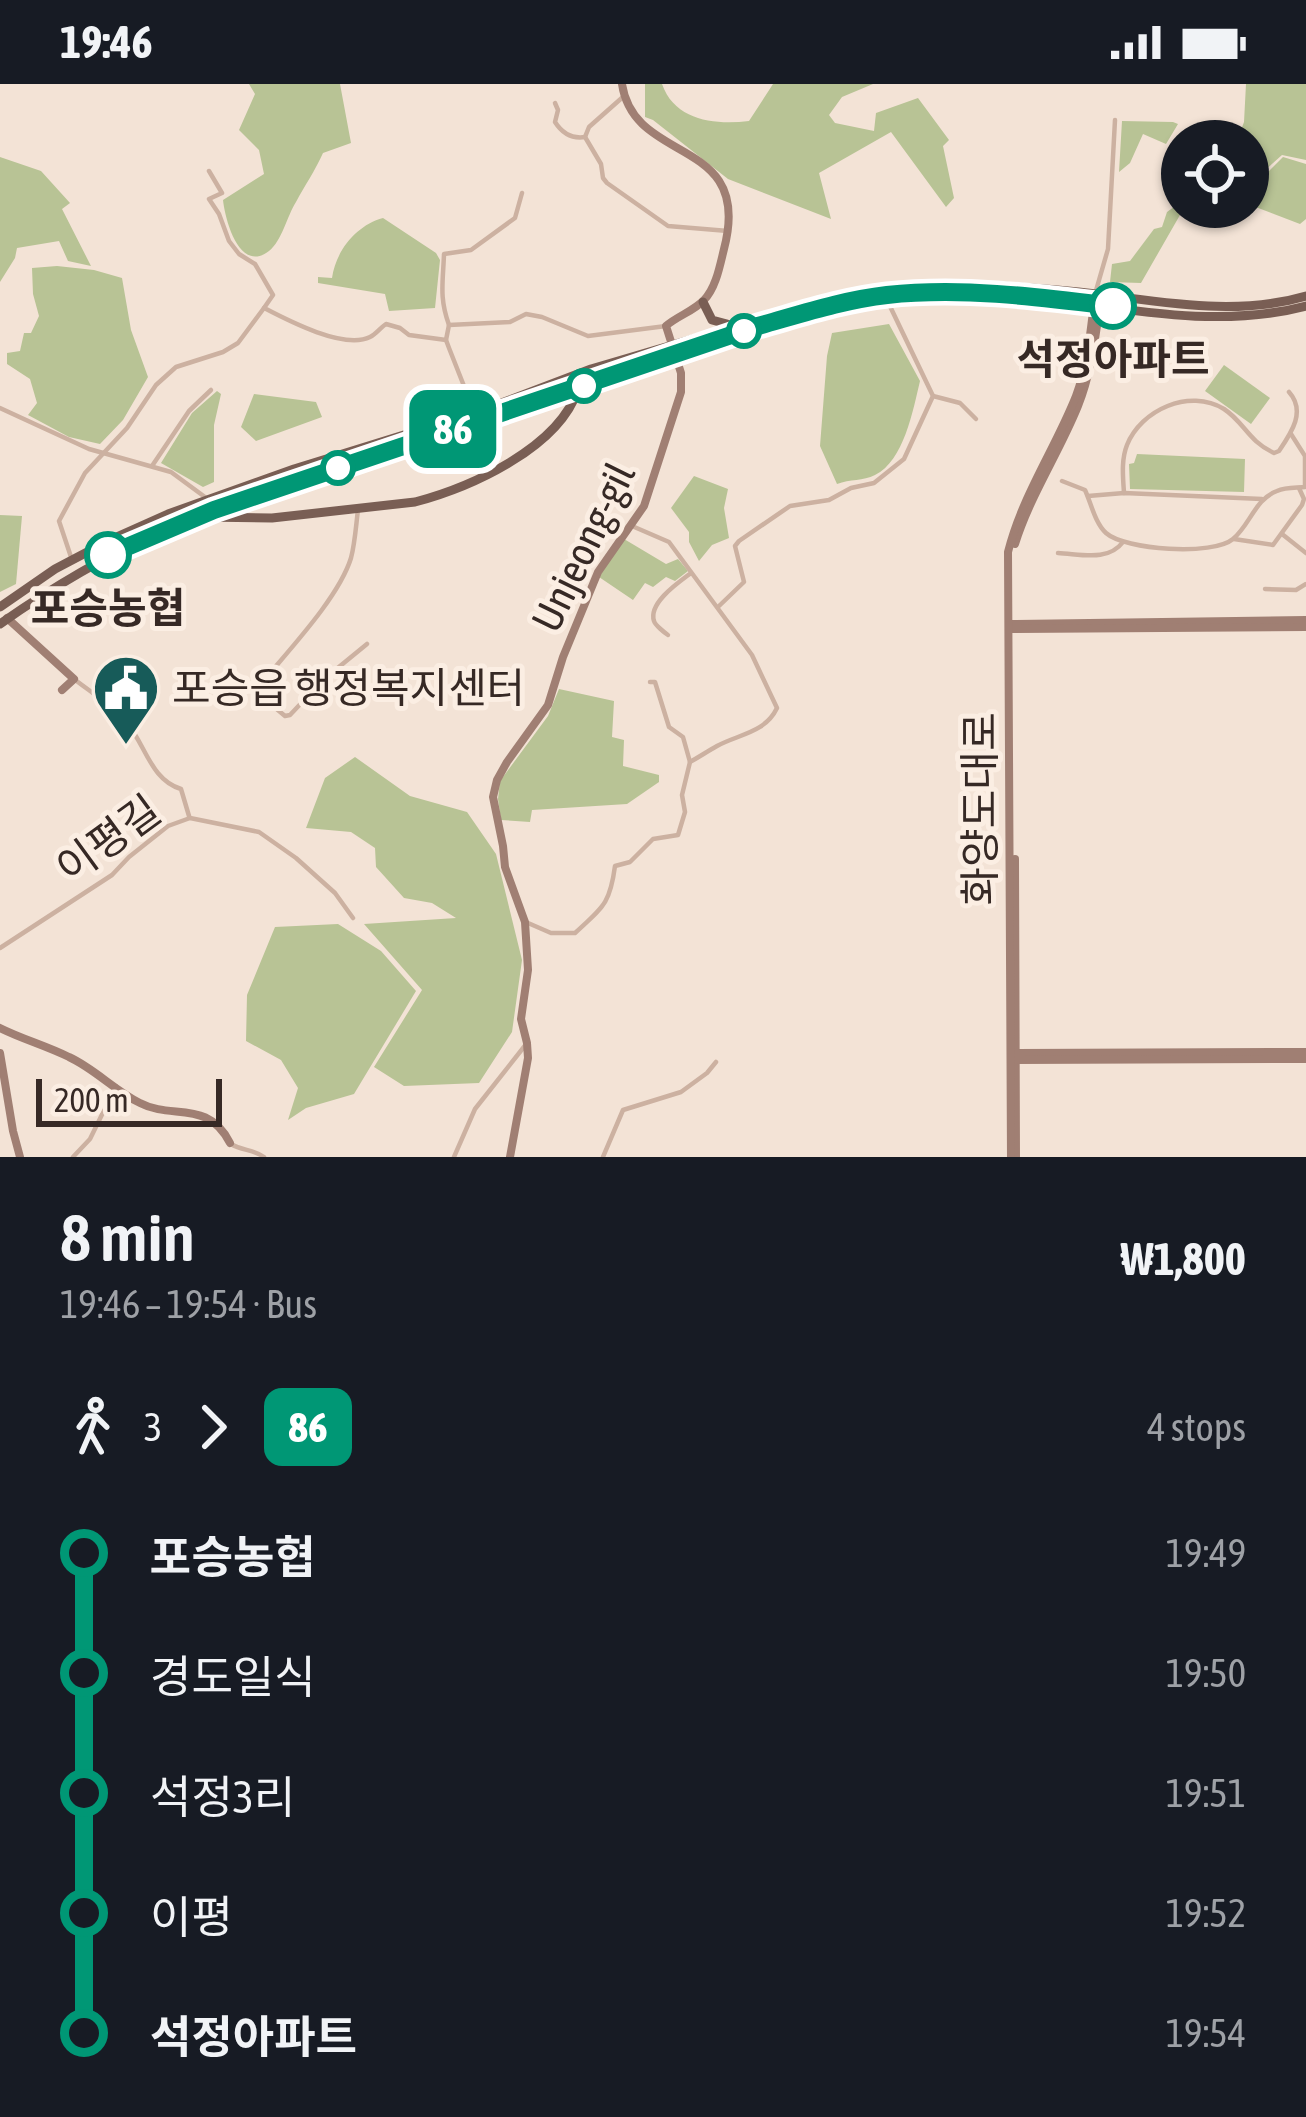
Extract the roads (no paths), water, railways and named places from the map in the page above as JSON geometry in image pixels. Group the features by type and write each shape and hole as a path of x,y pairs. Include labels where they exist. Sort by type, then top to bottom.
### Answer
{"main road":[{"path":"2,615 72,560 209,500 294,469 579,388 738,324 839,296 901,286 962,284 1222,317 1306,306"},
{"path":"2,615 108,555 195,517 476,418 591,369 814,310 884,295 934,292 1214,307 1306,296"},
{"path":"703,302 712,320 738,324"},
{"path":"195,517 272,518 415,502 489,476 550,431 579,388"}],"street":[{"path":"449,325 510,322 526,314 588,336 666,326 703,302 716,278 728,231 727,194 716,175 637,118 622,84"},
{"path":"585,137 589,127 624,96"},
{"path":"555,104 559,128 571,137 585,137"},
{"path":"1098,299 1108,249 1115,120"},
{"path":"585,137 602,164 603,178 652,216 668,226 728,231"},
{"path":"72,560 59,521 85,472 127,428 156,385 176,368 238,343 273,295 256,264 239,254 223,229 209,199 222,193 209,171"},
{"path":"476,418 446,340 449,325 440,290 444,254 465,253 501,229 515,218 522,193"},
{"path":"884,295 933,396 960,403 976,419"},
{"name":"화양도대로","path":"1014,1157 1013,553 1082,380 1098,299"},
{"path":"264,308 291,322 350,340 367,339 386,324 409,335 446,340"},
{"name":"Unjeong-gil","path":"510,1157 527,1043 521,1019 528,970 525,922 505,866 493,797 497,780 548,705 598,572 644,506 681,392 681,373 666,326"},
{"path":"152,466 188,411 212,390"},
{"path":"1124,493 1128,442 1143,422 1172,404 1212,404 1229,413 1254,442 1271,453 1279,451 1300,420 1301,407 1289,392"},
{"path":"718,607 744,582 735,546 790,506 829,500 874,483 904,459 933,396"},
{"path":"0,408 88,449 171,472 209,500"},
{"path":"1062,481 1085,490 1104,531 1123,542 1215,547 1234,539 1264,499 1276,491 1305,487 1305,456 1291,434"},
{"path":"1234,539 1273,545 1302,505 1299,488"},
{"path":"1088,496 1124,493 1264,499"},
{"path":"358,510 345,571 312,624 255,692 290,715 367,644"},
{"path":"632,526 669,542 752,655 777,708 750,735 722,742 690,762"},
{"path":"1281,534 1306,553"},
{"path":"1058,553 1106,554 1123,542"},
{"path":"668,635 656,627 654,610 691,573"},
{"path":"1265,589 1296,590 1306,584"},
{"path":"2,615 74,680 62,690"},
{"path":"1011,627 1306,623"},
{"name":"이평길","path":"74,680 131,728 158,777 181,789 190,818"},
{"path":"525,922 551,933 575,933 604,906 615,866 630,862 652,839 677,835 685,812 682,795 690,762 682,737 669,727 658,688 650,682"},
{"name":"이평길","path":"0,948 112,875 168,826 190,818 259,832 296,858 353,918"},
{"path":"0,1028 71,1058 143,1105 208,1118 238,1149 264,1157"},
{"path":"454,1157 475,1109 527,1043"},
{"path":"0,1053 20,1157"},
{"path":"1013,1057 1306,1056"},
{"path":"603,1157 623,1110 681,1092 716,1062"},
{"path":"73,1157 90,1139 116,1086"}],"place":[{"name":"석정아파트","path":"1113,306"},
{"name":"포승농협","path":"108,555"},
{"name":"포승읍 행정복지센터","path":"126,747"}]}
